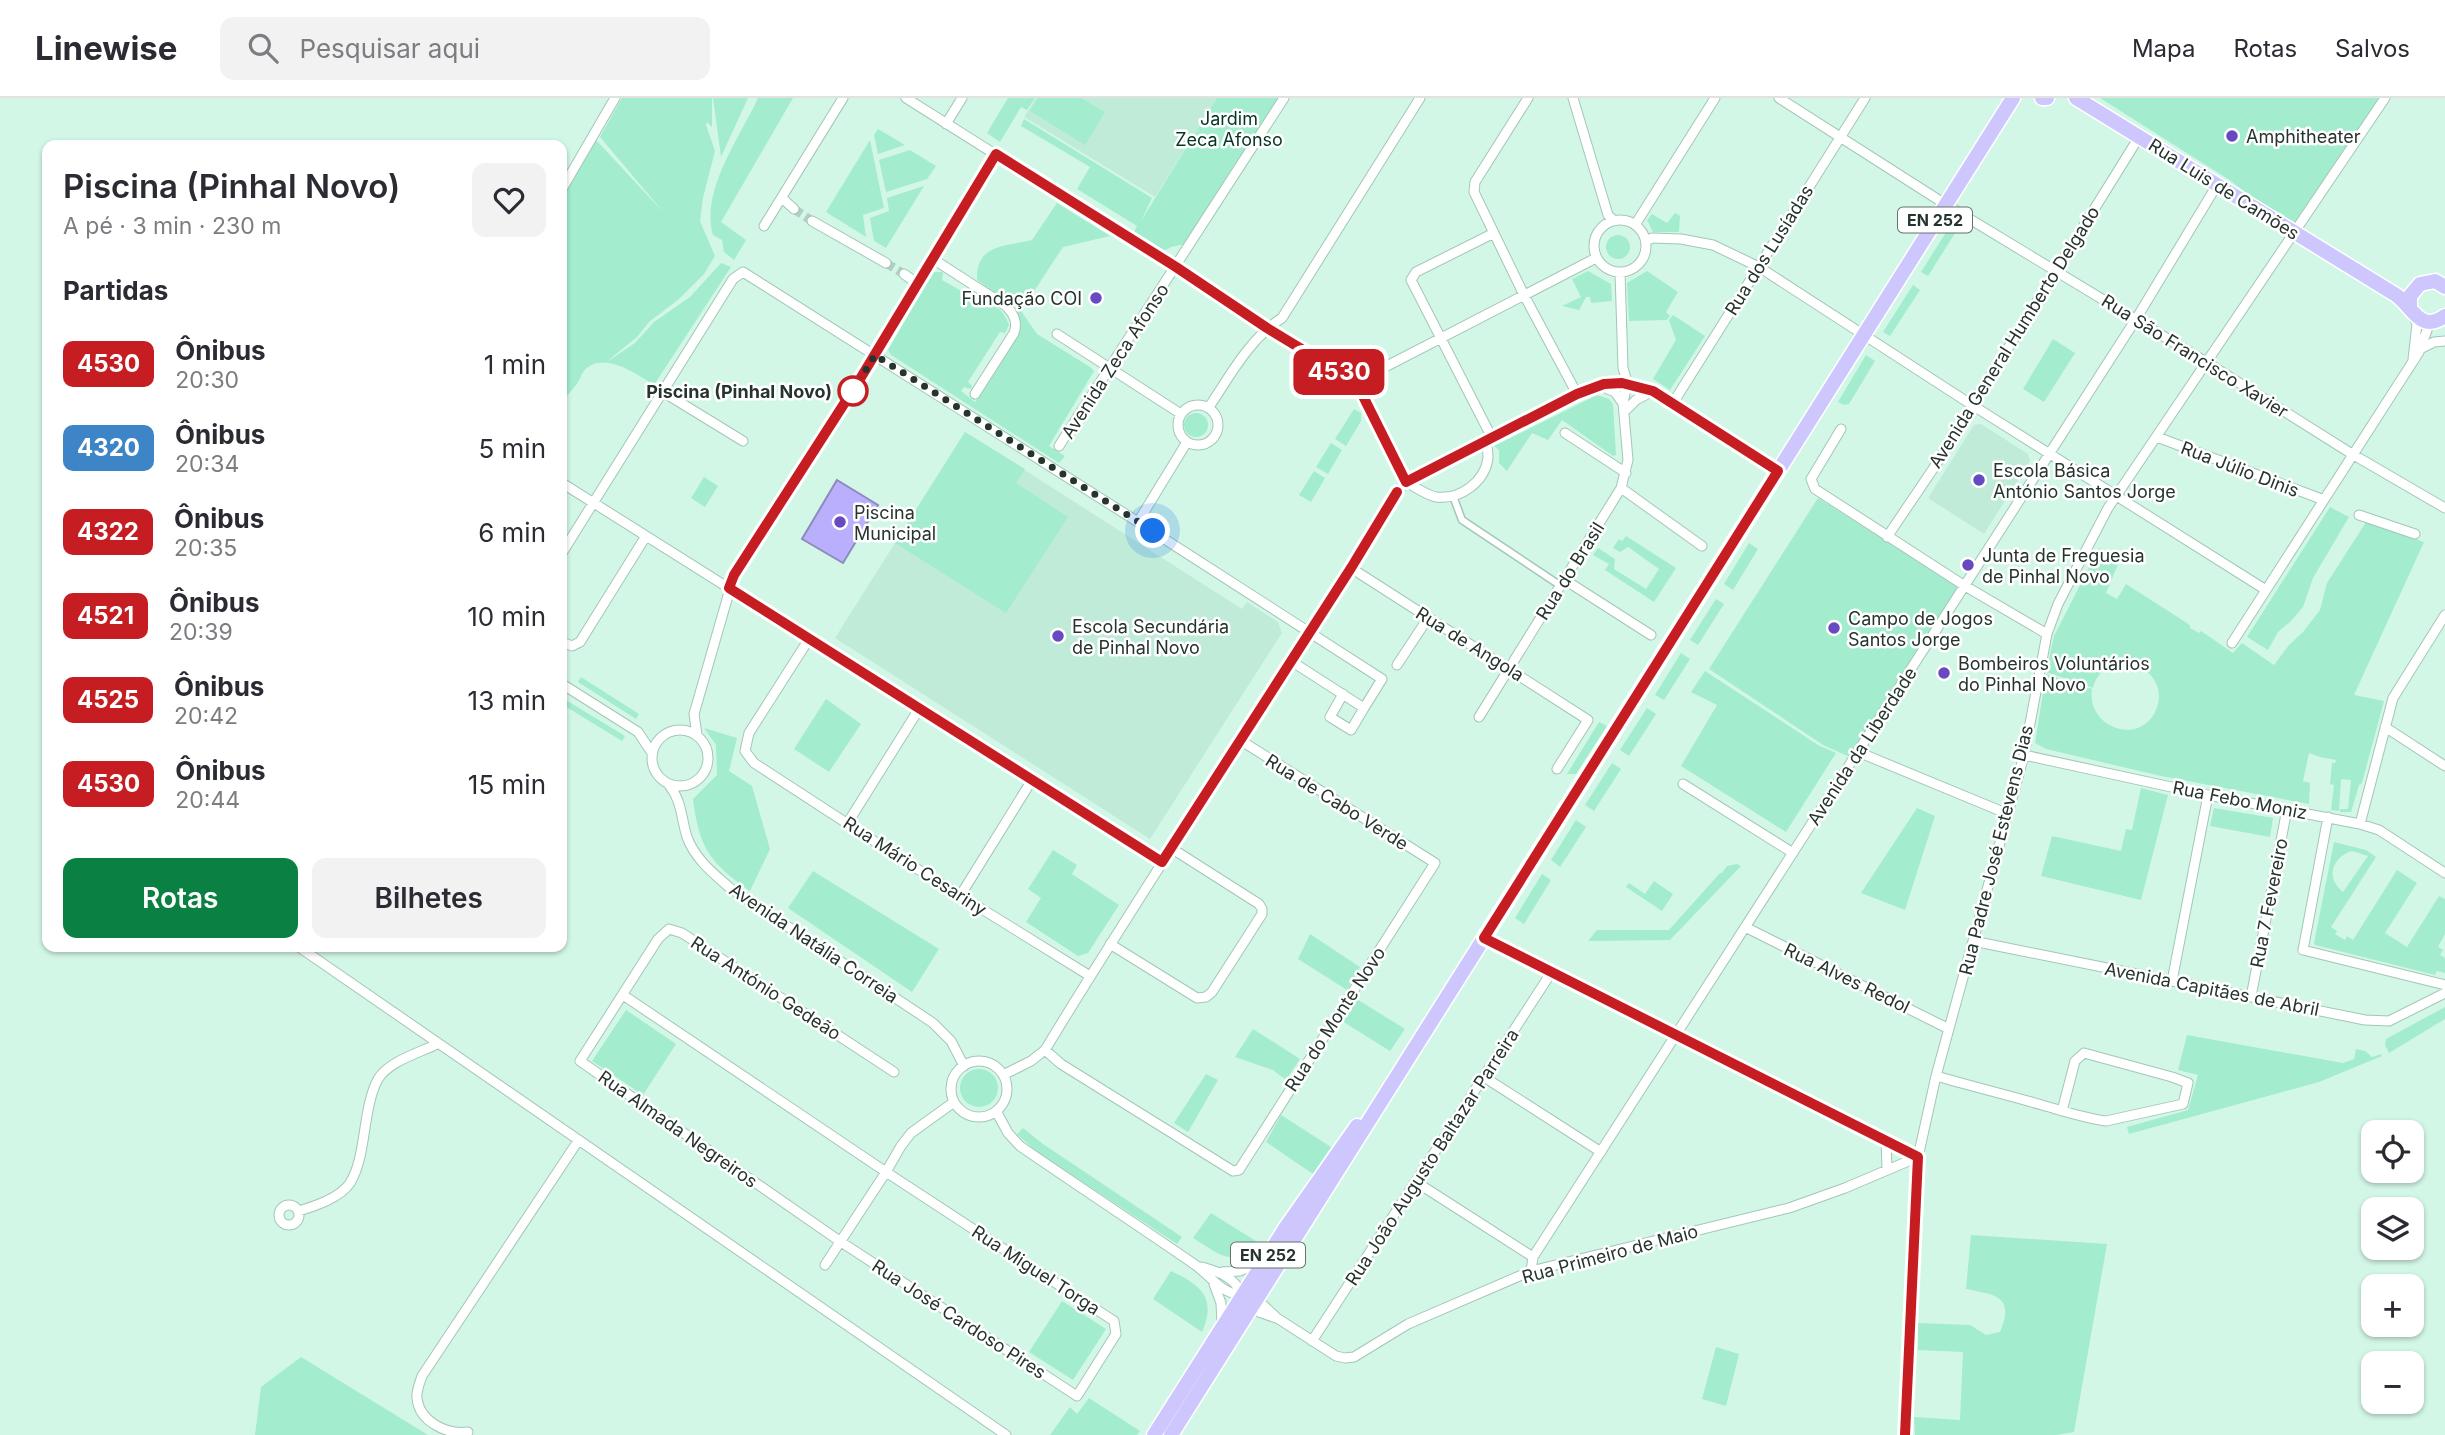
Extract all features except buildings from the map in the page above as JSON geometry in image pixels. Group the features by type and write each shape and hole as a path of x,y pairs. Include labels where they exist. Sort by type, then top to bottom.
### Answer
{"main road":[{"name":"EN 252","path":"1171,1435 1248,1299 1348,1156 1991,130 2010,103 2025,98"},
{"name":"Rua Luis de Camões","path":"2077,98 2406,301 2423,321 2430,323"},
{"path":"2370,279 2416,287"},
{"path":"2412,310 2410,296 2416,287 2424,282 2441,281"},
{"path":"2430,323 2445,316"},
{"name":"EN 252","path":"1154,1435 1222,1327 1248,1299 1266,1258 1339,1150 1393,1081"}],"street":[{"path":"567,180 615,98"},
{"path":"764,226 843,98"},
{"path":"906,98 1356,382 1406,482 1434,497 1453,496 1474,485 1483,472 1488,457 1489,440 1412,284 1413,276 1494,233"},
{"path":"946,124 962,98"},
{"name":"Avenida Zeca Afonso","path":"1059,446 1284,98"},
{"path":"1209,407 1255,341 1267,328 1282,318 1420,98"},
{"path":"1528,98 1474,187 1475,197 1577,394"},
{"path":"1635,225 1715,98"},
{"name":"Rua São Francisco Xavier","path":"1779,98 1945,204 2445,508"},
{"name":"Rua dos Lusíadas","path":"1673,403 1865,98"},
{"name":"Rua Padre José Estevens Dias","path":"1905,1435 1918,1157 1936,1076 2024,755 2046,634 2058,604 2108,508 2385,98"},
{"path":"1572,99 1608,215 1613,220"},
{"name":"Avenida General Humberto Delgado","path":"1887,537 2139,137"},
{"path":"697,735 694,714 734,575 875,355 996,154"},
{"name":"Avenida da Liberdade","path":"1531,1271 1533,1257 2136,319 2217,185"},
{"path":"782,198 794,209"},
{"path":"1613,220 1628,221 1635,225 1646,241 1646,249 1640,262 1628,271 1606,268 1596,258 1593,243 1595,235 1613,220"},
{"path":"812,221 886,263"},
{"path":"1646,241 1652,238 1697,241 1733,253 1759,267 2266,590"},
{"path":"1356,382 1596,258"},
{"path":"933,259 1006,306 1014,316 1014,333 975,394"},
{"name":"Rua do Brasil","path":"1479,717 1621,488 1626,473 1628,460 1625,410 1630,396 1623,368 1620,272"},
{"path":"567,546 733,279 740,273 747,273 1382,679 1351,730 1331,718 1343,694"},
{"path":"904,274 918,284"},
{"path":"2412,310 2417,324 2413,360"},
{"path":"2232,643 2420,349 2430,323"},
{"path":"1057,334 1181,414"},
{"path":"2420,349 2434,342 2445,341"},
{"path":"1003,1075 1021,1067 1045,1050 1397,492 1406,482 1577,394 1599,385 1627,384 1653,391 1778,471"},
{"path":"1599,385 1615,392 1625,410 1653,391"},
{"path":"663,392 743,441"},
{"path":"1195,404 1209,407 1218,422 1215,435 1207,443 1200,445 1187,442 1178,427 1181,414 1195,404"},
{"path":"1841,429 1811,479 1815,489 1965,586 2046,634"},
{"path":"1565,433 1626,473"},
{"name":"Rua Júlio Dinis","path":"2157,437 2324,500"},
{"path":"1138,522 1187,442"},
{"path":"567,486 1162,862"},
{"path":"1621,488 1702,546"},
{"path":"1453,496 1462,520 1651,635"},
{"path":"2359,515 2415,534"},
{"path":"567,644 572,646 580,642 646,536"},
{"name":"Rua de Angola","path":"1351,568 1588,720 1557,769"},
{"path":"1397,665 1428,618"},
{"path":"2360,824 2393,698 2444,619"},
{"name":"Rua Mário Cesariny","path":"809,639 749,733 745,751 754,763 1090,976"},
{"path":"1291,661 1364,708"},
{"path":"567,687 638,732 652,735 688,729 697,735 708,751 708,766 698,781 691,785 669,785 655,772 652,753 638,732"},
{"path":"848,824 919,709"},
{"path":"652,753 660,739 694,714"},
{"path":"2385,727 2445,765"},
{"name":"Rua de Cabo Verde","path":"1240,740 1435,863"},
{"path":"1858,752 2008,814"},
{"name":"Rua Febo Moniz","path":"2024,755 2208,795 2360,824 2379,830 2445,873"},
{"path":"960,896 1031,780"},
{"path":"1683,784 1793,853"},
{"name":"Avenida Natália Correia","path":"669,785 677,796 688,838 702,864 730,888 933,1023 951,1041 964,1066"},
{"path":"682,809 684,795 691,785"},
{"path":"2172,981 2208,795"},
{"name":"Rua 7 Fevereiro","path":"2251,997 2287,809"},
{"path":"2328,817 2303,950 2445,985"},
{"path":"1110,944 1197,998 1206,998 1262,914 1259,904 1171,848"},
{"name":"Rua do Monte Novo","path":"1045,1050 1061,1065 1233,1171 1239,1170 1435,863"},
{"name":"Rua Alves Redol","path":"1745,928 1949,1029"},
{"name":"Rua António Gedeão","path":"623,995 658,939 668,929 682,933 894,1072"},
{"path":"1484,938 1918,1157"},
{"name":"Avenida Capitães de Abril","path":"1973,941 2365,1020 2389,1021 2445,993"},
{"path":"306,952 1006,1435"},
{"name":"Rua João Augusto Baltazar Parreira","path":"1312,1341 1551,973"},
{"name":"Rua Miguel Torga","path":"623,995 1114,1321 1116,1334 1077,1396"},
{"name":"Rua Almada Negreiros","path":"623,995 580,1061 841,1242"},
{"path":"299,1211 337,1194 349,1184 370,1102 379,1078 393,1065 437,1044"},
{"path":"1936,1076 2062,1111 2112,1121 2183,1104 2188,1083 2084,1053 2075,1061 2062,1111"},
{"path":"972,1062 989,1063 1003,1075 1007,1091 996,1111 981,1117 973,1116 959,1109 954,1102 953,1079 964,1066 972,1062"},
{"path":"1484,1077 1601,1152"},
{"path":"825,1265 911,1133 954,1102"},
{"path":"996,1111 1007,1133 1020,1146 1211,1272 1228,1292 1248,1299"},
{"path":"1886,1139 1887,1170"},
{"path":"468,1432 446,1431 421,1412 416,1396 422,1376 578,1141"},
{"name":"Rua Primeiro de Maio","path":"1248,1299 1262,1304 1277,1318 1345,1359 1354,1357 1408,1324 1531,1271 1789,1208 1918,1157"},
{"path":"1416,1182 1533,1257"},
{"name":"Rua José Cardoso Pires","path":"841,1242 1077,1396"},
{"path":"1211,1272 1240,1271 1266,1258"},
{"path":"1211,1272 1220,1298 1222,1327"}],"shaded area":[{"path":"1036,98 1217,98 1155,197 1024,117"},
{"name":"Escola Básica António Santos Jorge","path":"1981,424 2028,454 2030,461 1984,534 1928,498 1974,425"},
{"name":"Escola Secundária de Pinhal Novo","path":"965,432 1242,609 1247,602 1278,622 1282,633 1150,839 835,638"},
{"name":"Piscina Municipal","path":"837,480 878,505 843,563 802,539"}],"green space":[{"path":"622,98 712,98 712,127 707,122 706,125 715,151 700,221 715,256 704,274 679,299 649,322 637,337 605,363 588,367 567,396 567,189 596,140 664,213 600,137"},
{"path":"713,98 748,98 721,157"},
{"path":"758,98 793,98 721,222 746,240 734,260 724,252 722,240 713,235 710,218 712,201 724,165"},
{"path":"1008,98 1035,98 1027,110 1021,107 1000,142 987,133"},
{"path":"1038,98 1081,98 1105,112 1085,145 1030,111"},
{"name":"Jardim Zeca Afonso","path":"1217,98 1278,98 1185,244 1164,251 1134,232 1137,226 1077,189 1090,167 1021,126 1024,119 1152,198 1141,221"},
{"path":"2100,98 2380,98 2294,223 2260,204 2231,181"},
{"path":"878,129 905,145 878,154 874,135"},
{"path":"870,140 884,208 863,215 866,237 826,212"},
{"path":"910,150 936,166 927,179 886,192 879,160"},
{"path":"924,186 886,248 874,241 870,218 889,211 887,198"},
{"path":"1057,203 1110,236 1063,247 1021,311 1037,334 1094,371 1049,446 1065,456 1059,463 891,355 888,350 933,272 943,272 942,280 965,293 968,288 998,307 1009,325 1005,333 1000,332 968,382 972,386 971,389 964,387 961,391 975,402 1018,332 1018,309 977,280 981,259 1002,246 1032,240"},
{"path":"1675,213 1680,216 1679,232 1653,232 1647,220 1652,214 1667,223"},
{"path":"1950,226 1957,230 1928,276 1921,272"},
{"path":"1618,235 1629,242 1630,247 1623,258 1618,259 1607,252 1606,247 1613,236"},
{"path":"721,263 731,267 654,385 622,367 606,363 635,343 654,322 690,297"},
{"path":"1588,271 1611,284 1612,301 1591,303 1590,297 1586,297 1579,310 1562,306 1581,297 1572,279"},
{"path":"1647,271 1678,292 1666,312 1670,316 1667,320 1629,321 1627,283"},
{"path":"1913,285 1920,290 1890,336 1883,332"},
{"path":"1673,315 1705,336 1670,390 1653,379 1676,340 1669,320"},
{"path":"2053,339 2075,353 2044,402 2023,389"},
{"path":"1866,355 1875,361 1849,404 1838,402"},
{"path":"1597,395 1609,399 1613,404 1616,455 1613,456 1562,420 1548,440 1532,433 1507,471 1499,463 1499,450 1494,446"},
{"path":"1354,409 1361,413 1361,421 1346,446 1335,439"},
{"path":"1196,413 1204,417 1208,425 1204,433 1196,437 1188,433 1184,425 1188,417"},
{"path":"965,432 1025,469 1016,483 1068,517 1006,613 895,543"},
{"path":"1331,443 1342,450 1328,474 1316,467"},
{"path":"1314,471 1325,478 1311,502 1299,495"},
{"path":"704,477 718,486 705,507 691,498"},
{"name":"Campo de Jogos Santos Jorge","path":"1818,498 1959,587 1850,757 1823,745 1709,669"},
{"path":"2330,507 2349,517 2313,578 2303,607 2278,632 2268,650 2247,637"},
{"path":"2366,522 2424,542 2354,695 2384,701 2362,783 2351,812 2340,812 2340,809 2348,809 2351,780 2341,779 2339,811 2331,810 2334,785 2330,784 2332,763 2336,760 2309,753 2303,781 2310,783 2309,804 2161,776 2046,749 2035,743 2046,674 2092,689 2093,703 2098,715 2117,728 2129,730 2141,727 2157,707 2159,692 2154,680 2146,671 2134,665 2110,666 2099,674 2093,688 2046,672 2054,636 2099,548 2119,562 2106,593 2117,599 2126,584 2190,625 2190,628 2199,633 2201,631 2233,653 2242,643 2274,665 2320,610 2327,583"},
{"path":"1626,536 1676,568 1654,602 1605,570 1609,564 1593,555 1598,548 1615,559 1614,569 1646,589 1659,569 1628,547 1620,552 1613,548 1619,539 1622,541"},
{"path":"1749,543 1758,549 1733,590 1724,584"},
{"path":"1716,599 1724,604 1698,645 1690,640"},
{"path":"1681,653 1690,659 1664,700 1655,695"},
{"path":"1705,671 1818,745 1836,753 1786,832 1681,766 1717,705 1691,692"},
{"path":"581,677 639,714 636,719 578,682"},
{"path":"826,699 861,724 829,772 794,749"},
{"path":"567,701 625,736 622,741 567,707"},
{"path":"1647,708 1656,714 1629,756 1620,750"},
{"path":"1599,722 1607,726 1576,774 1567,774"},
{"path":"704,728 737,738 729,771 752,786 770,849 750,891 716,863 699,830 693,799 717,775 716,745"},
{"path":"1612,763 1621,769 1594,811 1585,805"},
{"path":"2141,788 2168,795 2141,900 2041,876 2052,836 2121,851 2126,829 2132,830"},
{"path":"1917,808 1935,816 1905,910 1861,893"},
{"path":"2214,808 2273,818 2270,837 2210,826"},
{"path":"1576,820 1586,827 1560,867 1551,860"},
{"path":"2334,842 2366,850 2376,857 2331,927 2337,931 2335,934 2345,940 2347,936 2353,940 2397,870 2417,883 2385,933 2407,947 2439,896 2445,899 2445,934 2438,947 2443,950 2440,955 2445,958 2445,973 2437,971 2435,975 2314,943","holes":["2352,851 2368,856 2343,892 2334,881 2333,868 2336,863"]},
{"path":"1053,850 1077,865 1072,874 1119,905 1088,953 1078,956 1026,922 1041,898 1028,889"},
{"path":"1727,866 1741,866 1670,940 1588,941 1597,930 1669,930"},
{"path":"813,871 939,949 912,992 788,908"},
{"path":"1542,874 1551,880 1524,924 1515,918"},
{"path":"1654,881 1673,894 1662,911 1626,887 1629,883 1645,894"},
{"path":"1310,934 1360,967 1347,990 1298,959"},
{"path":"1355,998 1405,1029 1390,1051 1342,1021"},
{"path":"2445,1007 2445,1019 2389,1053 2385,1045 2386,1039"},
{"path":"626,1010 676,1044 643,1095 592,1061"},
{"path":"1253,1029 1300,1059 1286,1080 1273,1070 1235,1057"},
{"path":"2187,1035 2343,1063 2354,1059 2356,1049 2365,1051 2372,1057 2382,1056 2319,1082 2129,1134 2127,1127 2188,1110 2198,1075 2178,1070"},
{"path":"979,1069 992,1075 998,1088 992,1101 979,1107 966,1101 960,1088 966,1075"},
{"path":"1206,1074 1218,1080 1188,1132 1174,1123"},
{"path":"1281,1115 1331,1147 1313,1174 1266,1142"},
{"path":"1023,1128 1182,1237 1177,1244 1037,1152 1017,1134"},
{"path":"1211,1213 1259,1243 1242,1256 1234,1258 1219,1254 1193,1238"},
{"path":"1971,1235 2107,1244 2074,1432 2056,1435 1915,1435 1914,1417 1960,1420 1963,1352 1918,1350 1918,1323 1970,1325 1986,1335 2000,1332 2004,1320 2004,1304 2000,1299 1966,1289"},
{"path":"1171,1271 1198,1287 1207,1301 1208,1310 1202,1332 1153,1299"},
{"path":"1062,1301 1106,1329 1073,1380 1029,1352"},
{"path":"1716,1347 1739,1354 1726,1406 1702,1399"},
{"path":"301,1357 428,1435 255,1435 261,1387"},
{"path":"1089,1398 1140,1431 1137,1435 1050,1435 1070,1407 1077,1414"}],"tunnel":[{"path":"794,209 812,221"},
{"path":"886,263 904,274"}],"bus line":[{"name":"4530","path":"1397,492 1162,862 729,588 734,575 860,379 996,154 1356,382 1406,482 1577,394 1604,384 1622,383 1653,391 1778,471 1484,938 1918,1157 1905,1435"}],"place":[{"name":"Amphitheater","path":"2232,136"},
{"name":"Fundação COI","path":"1096,298"},
{"name":"Piscina (Pinhal Novo)","path":"853,391"},
{"name":"Escola Básica António Santos Jorge","path":"1979,480"},
{"name":"Piscina Municipal","path":"840,522"},
{"name":"Junta de Freguesia de Pinhal Novo","path":"1968,565"},
{"name":"Campo de Jogos Santos Jorge","path":"1834,628"},
{"name":"Escola Secundária de Pinhal Novo","path":"1058,636"},
{"name":"Bombeiros Voluntários do Pinhal Novo","path":"1944,673"}],"route":[{"path":"853,391 875,355 1153,531"}]}
